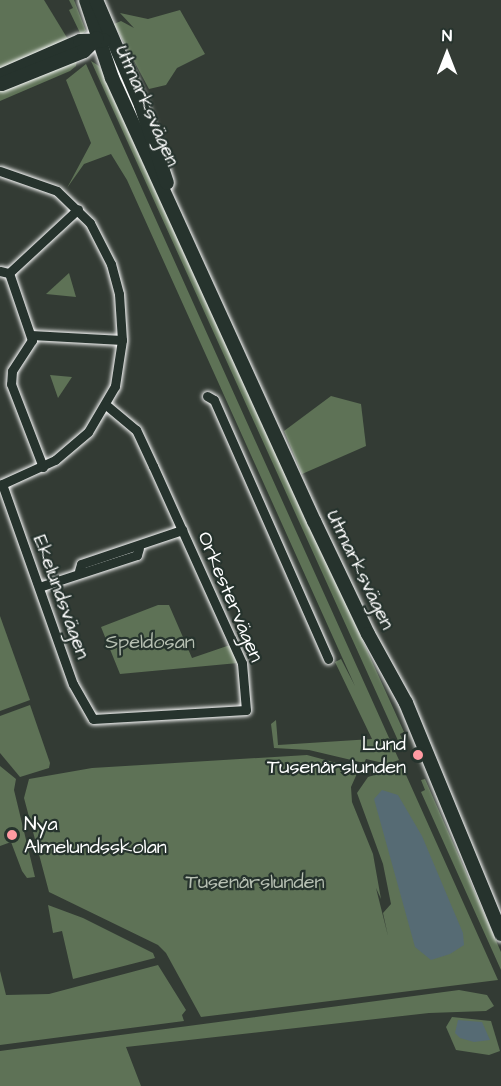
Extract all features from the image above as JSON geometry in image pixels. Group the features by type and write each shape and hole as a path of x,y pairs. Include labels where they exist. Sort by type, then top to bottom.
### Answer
{"main road":[{"name":"Utmarksvägen","path":"86,0 112,78 333,562 406,703 501,934"},
{"name":"Utmarksvägen","path":"96,0 155,143 180,225"},
{"path":"0,84 84,51 97,38 105,22"},
{"path":"0,76 72,44 97,38 111,46 155,143"},
{"path":"84,51 112,78"}],"street":[{"path":"0,171 46,185 78,209 90,223 111,264 119,294 122,340 119,370 106,405 75,446 43,467 1,485"},
{"path":"43,467 11,384 12,371 30,346 31,335 4,272 78,209"},
{"path":"31,335 122,340"},
{"path":"207,396 214,400 328,659"},
{"name":"Orkestervägen","path":"93,719 246,710 242,663 182,530 136,430 106,405"},
{"name":"Ekelundsvägen","path":"1,485 73,684 93,719"},
{"path":"39,587 79,572 87,574 137,555 139,548 182,530"}],"green space":[{"path":"0,0 44,0 69,41 0,71"},
{"path":"69,0 74,0 86,31 81,35 69,10 73,8"},
{"path":"180,10 205,54 177,68 166,85 149,89 114,24 121,21 134,28 120,13 148,19"},
{"path":"77,60 76,66 70,71 0,101 0,90"},
{"path":"91,61 99,66 113,90 404,732 400,734 404,743 400,745"},
{"path":"86,64 399,760 377,767 379,762 366,759 364,763 309,750 274,748 271,724 276,720 278,745 372,739 335,662 341,659 355,686 127,180 111,154 84,164 67,188 91,143 66,80"},
{"path":"69,273 76,297 46,294"},
{"path":"50,375 72,377 58,398"},
{"path":"331,396 361,404 366,446 302,474 284,431"},
{"name":"Speldosan","path":"158,605 169,605 192,658 230,645 238,663 120,674 101,627"},
{"path":"0,616 30,700 0,711"},
{"path":"30,705 50,763 49,768 20,777 0,753 0,716"},
{"name":"Tusenårslunden","path":"307,755 359,769 351,787 352,802 373,854 381,899 376,888 388,936 383,913 391,904 383,864 357,793 368,777 402,766 498,980 201,1017 166,953 158,945 49,892 24,798 29,779 92,768"},
{"path":"0,766 16,779 14,790 35,877 27,878 22,871 11,842 0,846"},
{"path":"425,779 501,952 501,970 421,792 425,790 421,780"},
{"path":"48,905 83,918 153,953 155,958 73,979 62,931 53,933"},
{"path":"158,965 186,1010 182,1015 184,1021 0,1045 0,971 6,995 49,994"},
{"path":"459,990 487,995 494,1006 486,1011 429,1013 126,1047 141,1086 0,1086 0,1051"},
{"path":"452,1017 491,1021 500,1051 489,1055 456,1050 446,1027"}],"water":[{"path":"382,790 398,795 422,836 463,933 464,945 450,954 431,960 415,947 374,799"},
{"path":"458,1020 482,1022 490,1040 474,1042 460,1038 455,1033"}],"place":[{"name":"Lund Tusenårslunden","path":"418,755"},
{"name":"Nya Almelundsskolan","path":"12,835"}]}
